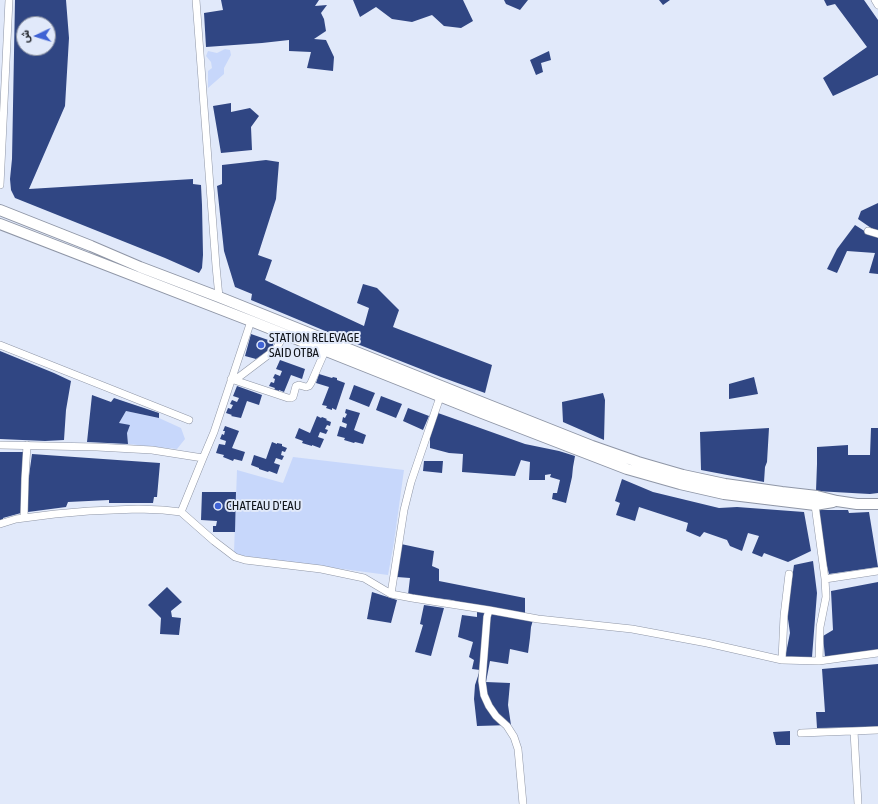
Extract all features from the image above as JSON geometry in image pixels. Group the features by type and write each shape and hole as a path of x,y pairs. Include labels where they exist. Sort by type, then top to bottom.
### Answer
{"main road":[{"path":"0,210 592,446 638,462 683,475 725,484 817,496 857,504 878,504"},
{"path":"0,224 250,321 440,397 645,475 724,494 815,505 837,501"}],"street":[{"path":"0,185 9,0"},
{"path":"196,0 214,250 219,297"},
{"path":"875,0 878,4"},
{"path":"868,231 878,234"},
{"path":"181,512 214,432 233,380 250,321"},
{"path":"233,380 276,349 283,334"},
{"path":"0,345 189,420"},
{"path":"233,380 291,398 293,397 296,386 309,386 325,351"},
{"path":"391,594 404,510 411,482 440,397"},
{"path":"0,445 152,450 203,458"},
{"path":"24,518 24,479 27,445"},
{"path":"815,505 825,579 826,598 820,627 819,661"},
{"path":"0,524 16,519 89,511 138,508 181,512 218,544 236,557 245,560 321,569 364,578 391,594 538,619 632,629 707,643 782,660 819,661 878,653"},
{"path":"825,579 878,571"},
{"path":"782,660 784,616 789,574"},
{"path":"489,610 487,617 482,681 484,696 496,716 507,726 514,737 518,749 523,804"},
{"path":"801,733 878,730"},
{"path":"854,731 858,804"}],"shaded area":[{"path":"225,49 230,50 231,55 224,68 224,74 208,88 208,71 212,68 211,62 206,56 208,51 217,53"},
{"path":"126,411 159,418 181,428 185,439 177,449 128,444 127,433 119,423"},
{"path":"293,457 404,470 388,575 237,555 234,552 237,470 283,483"}],"building":[{"path":"15,0 66,0 69,38 65,106 29,189 193,179 193,184 201,185 202,268 199,273 15,198 11,190 10,179 12,159"},
{"path":"221,0 319,0 315,6 327,5 321,13 324,19 326,31 314,39 326,40 334,57 333,71 307,68 311,52 289,51 289,40 206,47 204,13 223,10"},
{"path":"353,0 463,0 473,21 461,28 444,26 432,15 412,22 392,19 376,7 360,17"},
{"path":"504,0 528,0 520,10 506,4"},
{"path":"659,0 670,0 663,5"},
{"path":"824,0 864,0 878,20 878,75 833,96 823,78 867,47 835,4 827,6"},
{"path":"549,51 551,60 541,63 543,72 536,75 530,60"},
{"path":"231,103 231,112 250,108 259,116 251,127 252,150 221,153 213,106"},
{"path":"266,160 279,162 276,199 258,255 272,260 265,280 364,326 369,308 357,303 363,284 377,288 399,310 393,327 492,365 485,393 342,338 251,300 252,294 235,287 224,251 217,186 222,184 222,165"},
{"path":"878,203 878,231 874,230 858,219 861,211"},
{"path":"855,225 878,237 878,274 869,273 875,253 847,251 837,273 827,269 837,249"},
{"name":"STATION RELEVAGE SAID OTBA","path":"251,334 274,342 272,348 256,359 245,356"},
{"path":"0,351 71,381 66,410 64,440 45,441 0,439"},
{"path":"280,360 305,369 302,379 291,375 284,392 274,390 275,388 269,386 271,382 274,383 275,379 273,378 275,374 280,376 282,371 276,369"},
{"path":"319,374 337,378 337,380 345,383 336,410 326,408 327,406 322,405 329,387 316,383"},
{"path":"754,377 758,394 729,399 729,384"},
{"path":"354,385 375,393 369,407 349,399"},
{"path":"237,386 262,395 259,405 247,401 241,418 231,416 232,415 226,413 228,408 231,409 233,405 230,404 232,400 237,402 239,398 233,396"},
{"path":"603,393 605,400 604,440 563,422 562,402"},
{"path":"92,395 111,402 114,398 159,413 159,418 126,411 119,423 130,425 127,433 128,444 87,442"},
{"path":"381,396 402,404 396,418 376,410"},
{"path":"408,408 429,416 423,430 403,421"},
{"path":"346,409 360,413 354,430 366,435 363,444 344,440 345,438 337,436 340,426 346,428 347,424 342,422 343,417 345,418 347,414 345,413"},
{"path":"438,413 525,444 575,456 566,503 552,499 553,493 557,493 560,480 550,477 551,474 545,475 545,480 529,480 530,462 521,460 515,476 462,472 463,454 449,453 430,448 430,434"},
{"path":"317,416 331,422 330,426 327,425 325,429 328,430 326,434 320,432 318,437 324,439 320,448 302,443 303,441 295,438 299,428 310,433"},
{"path":"225,426 239,431 232,448 245,452 242,461 234,459 233,461 223,457 224,455 216,453 219,444 225,445 226,441 220,439 222,434 224,435 225,431 223,431"},
{"path":"769,428 764,482 701,470 700,432"},
{"path":"871,428 878,428 878,493 870,494 816,491 817,447 848,445 848,455 870,455"},
{"path":"272,442 282,444 282,446 287,448 285,452 282,451 281,455 284,456 282,460 276,458 274,463 280,465 277,474 251,465 254,455 266,459"},
{"path":"0,452 24,452 21,513 3,518 3,520 0,521"},
{"path":"32,454 160,463 157,497 154,497 153,503 109,503 109,500 68,502 66,507 28,512 27,490"},
{"path":"424,461 443,461 442,473 423,471"},
{"path":"622,479 653,492 719,508 737,507 804,512 811,551 788,562 764,553 762,557 752,553 759,536 748,533 742,551 730,546 727,540 704,532 700,537 686,531 688,523 639,507 635,521 616,515 620,503 615,501"},
{"name":"CHATEAU D'EAU","path":"202,492 236,492 235,532 213,532 213,526 216,526 217,521 201,520"},
{"path":"817,510 848,510 849,513 869,512 878,567 829,574 822,546 824,544"},
{"path":"401,544 434,551 432,566 439,569 439,581 525,598 525,614 465,604 452,600 408,595 410,578 397,577"},
{"path":"813,561 817,593 812,657 785,658 790,633 787,612 794,565"},
{"path":"878,582 878,651 825,657 823,636 833,630 831,591"},
{"path":"167,587 182,602 171,611 172,617 181,618 179,635 160,634 161,618 148,605"},
{"path":"372,592 397,600 391,623 367,619"},
{"path":"424,605 444,608 431,656 415,652 423,625 420,624"},
{"path":"477,610 533,620 528,653 510,649 508,664 490,661 486,682 510,683 508,705 511,725 477,726 474,699 475,685 480,670 472,669 474,660 469,657 473,642 458,637 462,615 477,617"},
{"path":"878,664 878,727 817,728 816,712 825,712 822,669"},
{"path":"790,731 790,745 776,745 773,732"}],"place":[{"name":"STATION RELEVAGE SAID OTBA","path":"261,345"},
{"name":"CHATEAU D'EAU","path":"218,506"}]}
